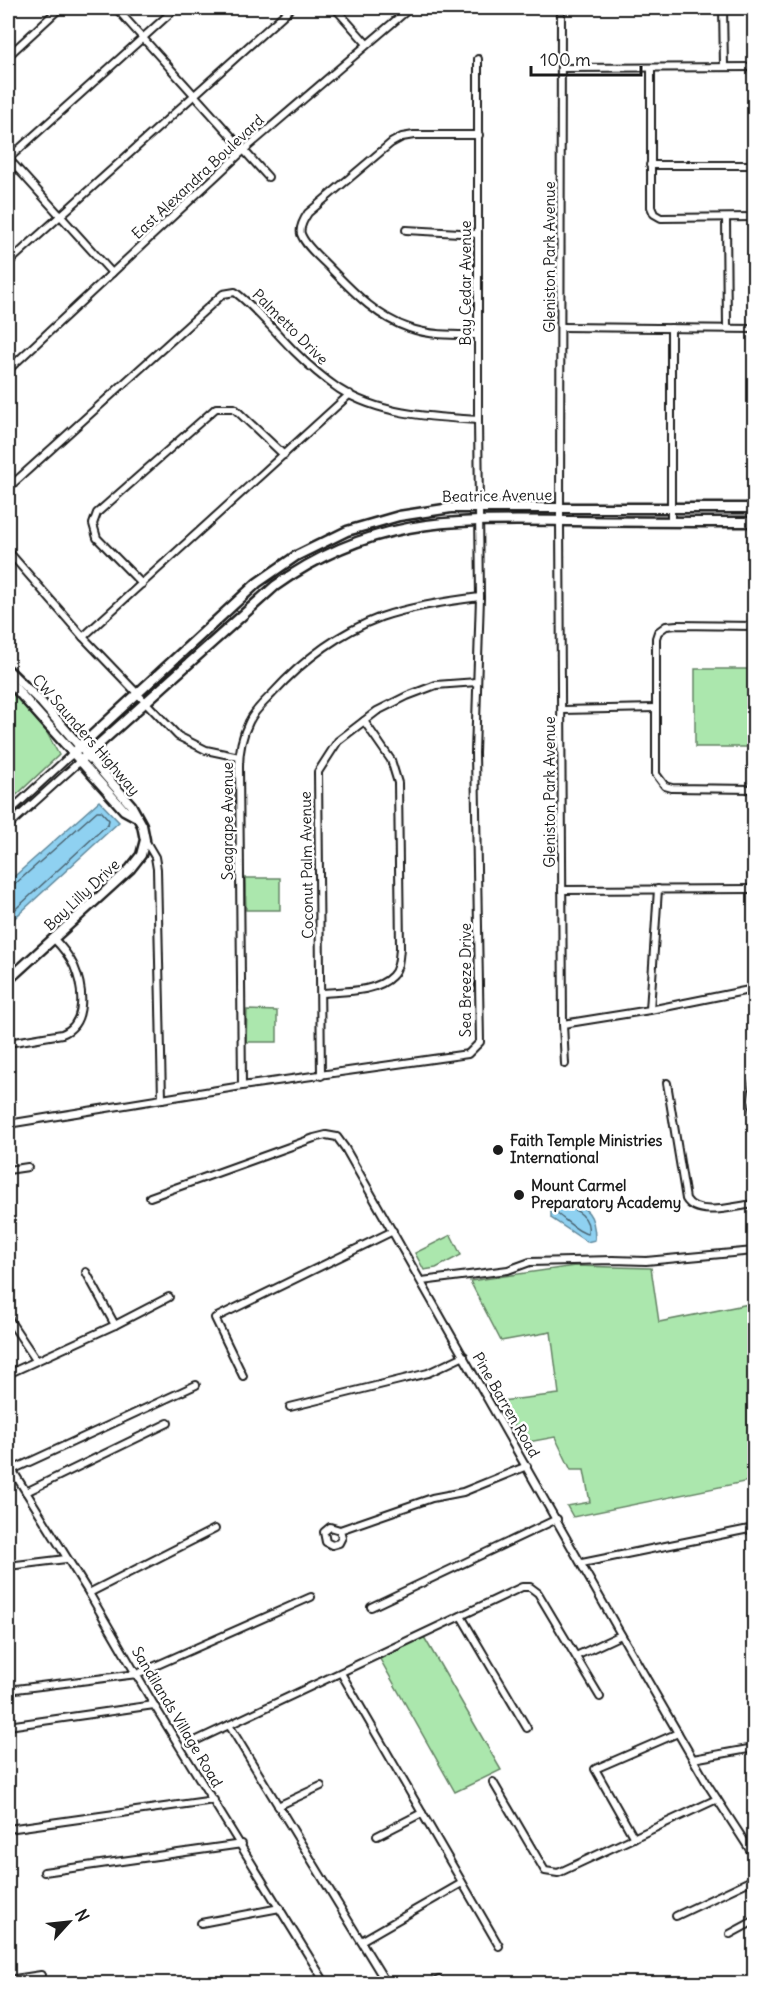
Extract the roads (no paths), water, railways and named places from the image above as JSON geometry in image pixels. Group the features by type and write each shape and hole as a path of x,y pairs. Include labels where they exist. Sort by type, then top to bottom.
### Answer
{"main road":[{"name":"Beatrice Avenue","path":"72,754 257,583 311,547 347,531 399,516 451,508 754,508"},
{"name":"Beatrice Avenue","path":"79,762 275,586 294,572 330,552 361,539 431,523 478,520 754,522"},
{"name":"CW Saunders Highway","path":"8,670 42,703 87,754 131,805 135,816"},
{"name":"CW Saunders Highway","path":"8,680 79,762 124,810 135,816"},
{"path":"135,816 143,829 145,840"},
{"name":"Bay Lilly Drive","path":"8,980 130,869 141,855 145,840"}],"street":[{"path":"8,56 60,8"},
{"path":"116,8 268,177"},
{"path":"112,273 8,159 176,8"},
{"path":"8,263 291,8"},
{"path":"335,8 367,44"},
{"name":"East Alexandra Boulevard","path":"8,370 244,150 410,8"},
{"name":"Gleniston Park Avenue","path":"561,8 560,521 565,1064"},
{"path":"723,8 724,66"},
{"name":"Bay Cedar Avenue","path":"478,59 479,508"},
{"path":"562,68 754,67"},
{"path":"651,68 650,165 651,207 654,214 661,218 754,217"},
{"path":"478,335 423,332 390,321 361,300 318,256 300,233 302,222 308,213 391,143 414,135 479,135"},
{"path":"650,165 754,165"},
{"path":"726,218 727,328"},
{"path":"406,230 478,234"},
{"name":"Palmetto Drive","path":"8,488 223,294 235,292 252,305 273,330 313,369 341,390 374,405 417,416 478,420"},
{"path":"562,327 754,329"},
{"path":"671,328 671,522"},
{"path":"83,637 350,394"},
{"path":"142,584 97,538 93,524 97,513 216,408 234,408 284,455"},
{"name":"Sea Breeze Drive","path":"8,1124 242,1086 468,1054 480,1042 475,753 480,597 479,508"},
{"path":"8,552 83,637 184,741 206,750 239,757"},
{"name":"Seagrape Avenue","path":"242,1086 239,757 248,725 258,709 297,669 335,640 358,627 404,610 480,597"},
{"path":"754,626 677,625 661,628 656,638 656,774 665,786 672,788 754,789"},
{"name":"Coconut Palm Avenue","path":"321,1076 318,772 338,741 377,711 436,685 477,682"},
{"path":"562,710 656,708"},
{"path":"321,993 355,990 383,982 393,975 399,964 398,783 391,760 364,721"},
{"path":"8,813 72,754"},
{"path":"8,826 79,762"},
{"path":"145,840 155,857 157,868 162,1099"},
{"path":"650,1010 658,889"},
{"path":"562,890 754,889"},
{"path":"8,1043 63,1034 70,1030 78,1019 81,1000 80,982 72,962 54,939"},
{"path":"563,1024 650,1010 754,989"},
{"path":"754,1082 752,1099 754,1115"},
{"path":"667,1083 686,1199 689,1204 702,1211 754,1204"},
{"name":"Pine Barren Road","path":"150,1197 326,1135 337,1137 422,1281 621,1635 717,1799 754,1856"},
{"path":"8,1170 28,1167"},
{"path":"243,1376 215,1318 393,1231"},
{"path":"422,1281 508,1270 530,1262 646,1261 754,1251"},
{"path":"86,1272 115,1325"},
{"path":"8,1374 115,1325 169,1297"},
{"path":"8,1318 36,1360"},
{"path":"290,1407 428,1373 464,1356"},
{"path":"8,1477 196,1384"},
{"path":"26,1492 168,1423"},
{"name":"Sandilands Village Road","path":"8,1463 326,1983"},
{"path":"340,1530 432,1498 463,1492 527,1466"},
{"path":"371,1607 557,1519"},
{"path":"582,1563 754,1528"},
{"path":"89,1593 215,1529"},
{"path":"8,1566 66,1559"},
{"path":"195,1741 522,1587 530,1587 538,1593 600,1697"},
{"path":"8,1690 136,1674 311,1597"},
{"path":"461,1616 527,1728"},
{"path":"576,1656 621,1635"},
{"path":"341,1673 499,1946"},
{"path":"8,1726 154,1705"},
{"path":"229,1725 387,1983"},
{"path":"634,1838 595,1769 678,1733"},
{"path":"693,1759 754,1748"},
{"path":"493,1782 545,1871 558,1873 717,1799"},
{"path":"278,1806 321,1786"},
{"path":"8,1828 214,1800"},
{"path":"376,1836 422,1813"},
{"path":"44,1872 242,1844"},
{"path":"676,1916 754,1879"},
{"path":"361,1941 462,1882"},
{"path":"201,1923 280,1908"},
{"path":"730,1934 754,1922"},
{"path":"8,1980 40,1975"},
{"path":"431,1983 439,1980"}],"water":[{"path":"99,801 119,822 8,924 8,882"},
{"path":"563,1200 579,1205 588,1212 594,1224 595,1240 587,1242 551,1218 551,1203"}],"place":[{"name":"Faith Temple Ministries International","path":"498,1150"},
{"name":"Mount Carmel Preparatory Academy","path":"519,1195"}]}
